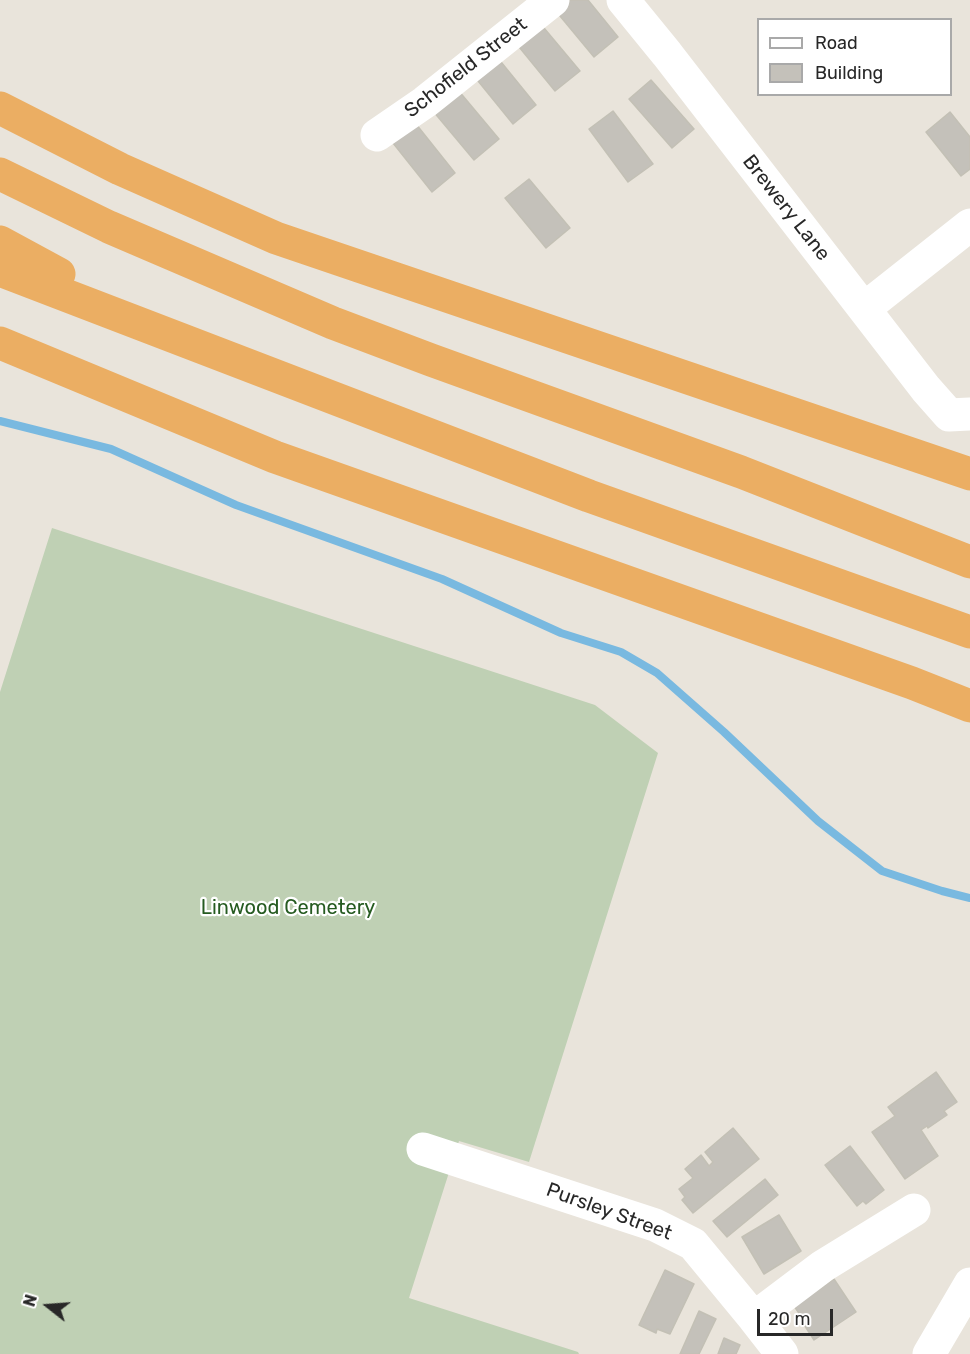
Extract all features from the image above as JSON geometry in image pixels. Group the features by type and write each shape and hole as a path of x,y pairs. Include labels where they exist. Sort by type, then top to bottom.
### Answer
{"highway":[{"path":"0,108 120,169 276,238 970,474"},
{"path":"0,174 110,227 333,323 741,472 970,562"},
{"path":"0,242 205,350"},
{"path":"0,270 589,496 970,632"},
{"path":"0,343 275,457 912,683 970,706"}],"street":[{"name":"Schofield Street","path":"377,135 425,102 553,0"},
{"name":"Brewery Lane","path":"623,0 926,389 960,415"},
{"path":"865,308 970,225"},
{"name":"Pursley Street","path":"423,1149 656,1225 693,1244 782,1354"},
{"path":"754,1318 823,1266 914,1210"},
{"path":"929,1354 970,1284"}],"green space":[{"name":"Linwood Cemetery","path":"52,528 595,705 658,753 529,1162 459,1141 409,1298 579,1354 0,1354 0,692"}],"building":[{"path":"567,0 588,0 618,37 594,57 555,10"},
{"path":"539,22 580,71 555,91 515,42"},
{"path":"497,57 536,105 513,124 474,76"},
{"path":"651,80 694,129 672,148 629,99"},
{"path":"458,90 499,139 474,160 433,111"},
{"path":"613,111 653,164 628,182 589,129"},
{"path":"950,112 970,137 970,169 961,176 926,132"},
{"path":"416,124 455,173 432,192 393,143"},
{"path":"529,179 570,228 546,248 505,198"},
{"path":"936,1072 957,1102 944,1111 947,1115 921,1130 938,1156 905,1179 872,1132 895,1116 888,1107"},
{"path":"733,1128 759,1159 693,1213 682,1200 685,1197 679,1189 693,1178 685,1169 701,1155 709,1166 713,1162 705,1152"},
{"path":"850,1146 884,1190 866,1204 863,1201 857,1206 825,1165"},
{"path":"765,1179 778,1195 727,1237 713,1221"},
{"path":"779,1215 801,1251 764,1274 742,1237"},
{"path":"665,1270 694,1284 670,1334 657,1329 656,1333 639,1325"},
{"path":"834,1279 856,1312 814,1340 794,1306"},
{"path":"699,1311 716,1319 699,1354 680,1354"},
{"path":"724,1338 740,1345 736,1354 718,1354"}],"waterway":[{"path":"0,421 111,449 236,505 442,579 561,633 621,652 657,673 724,732 818,821 882,871 970,898"}]}
